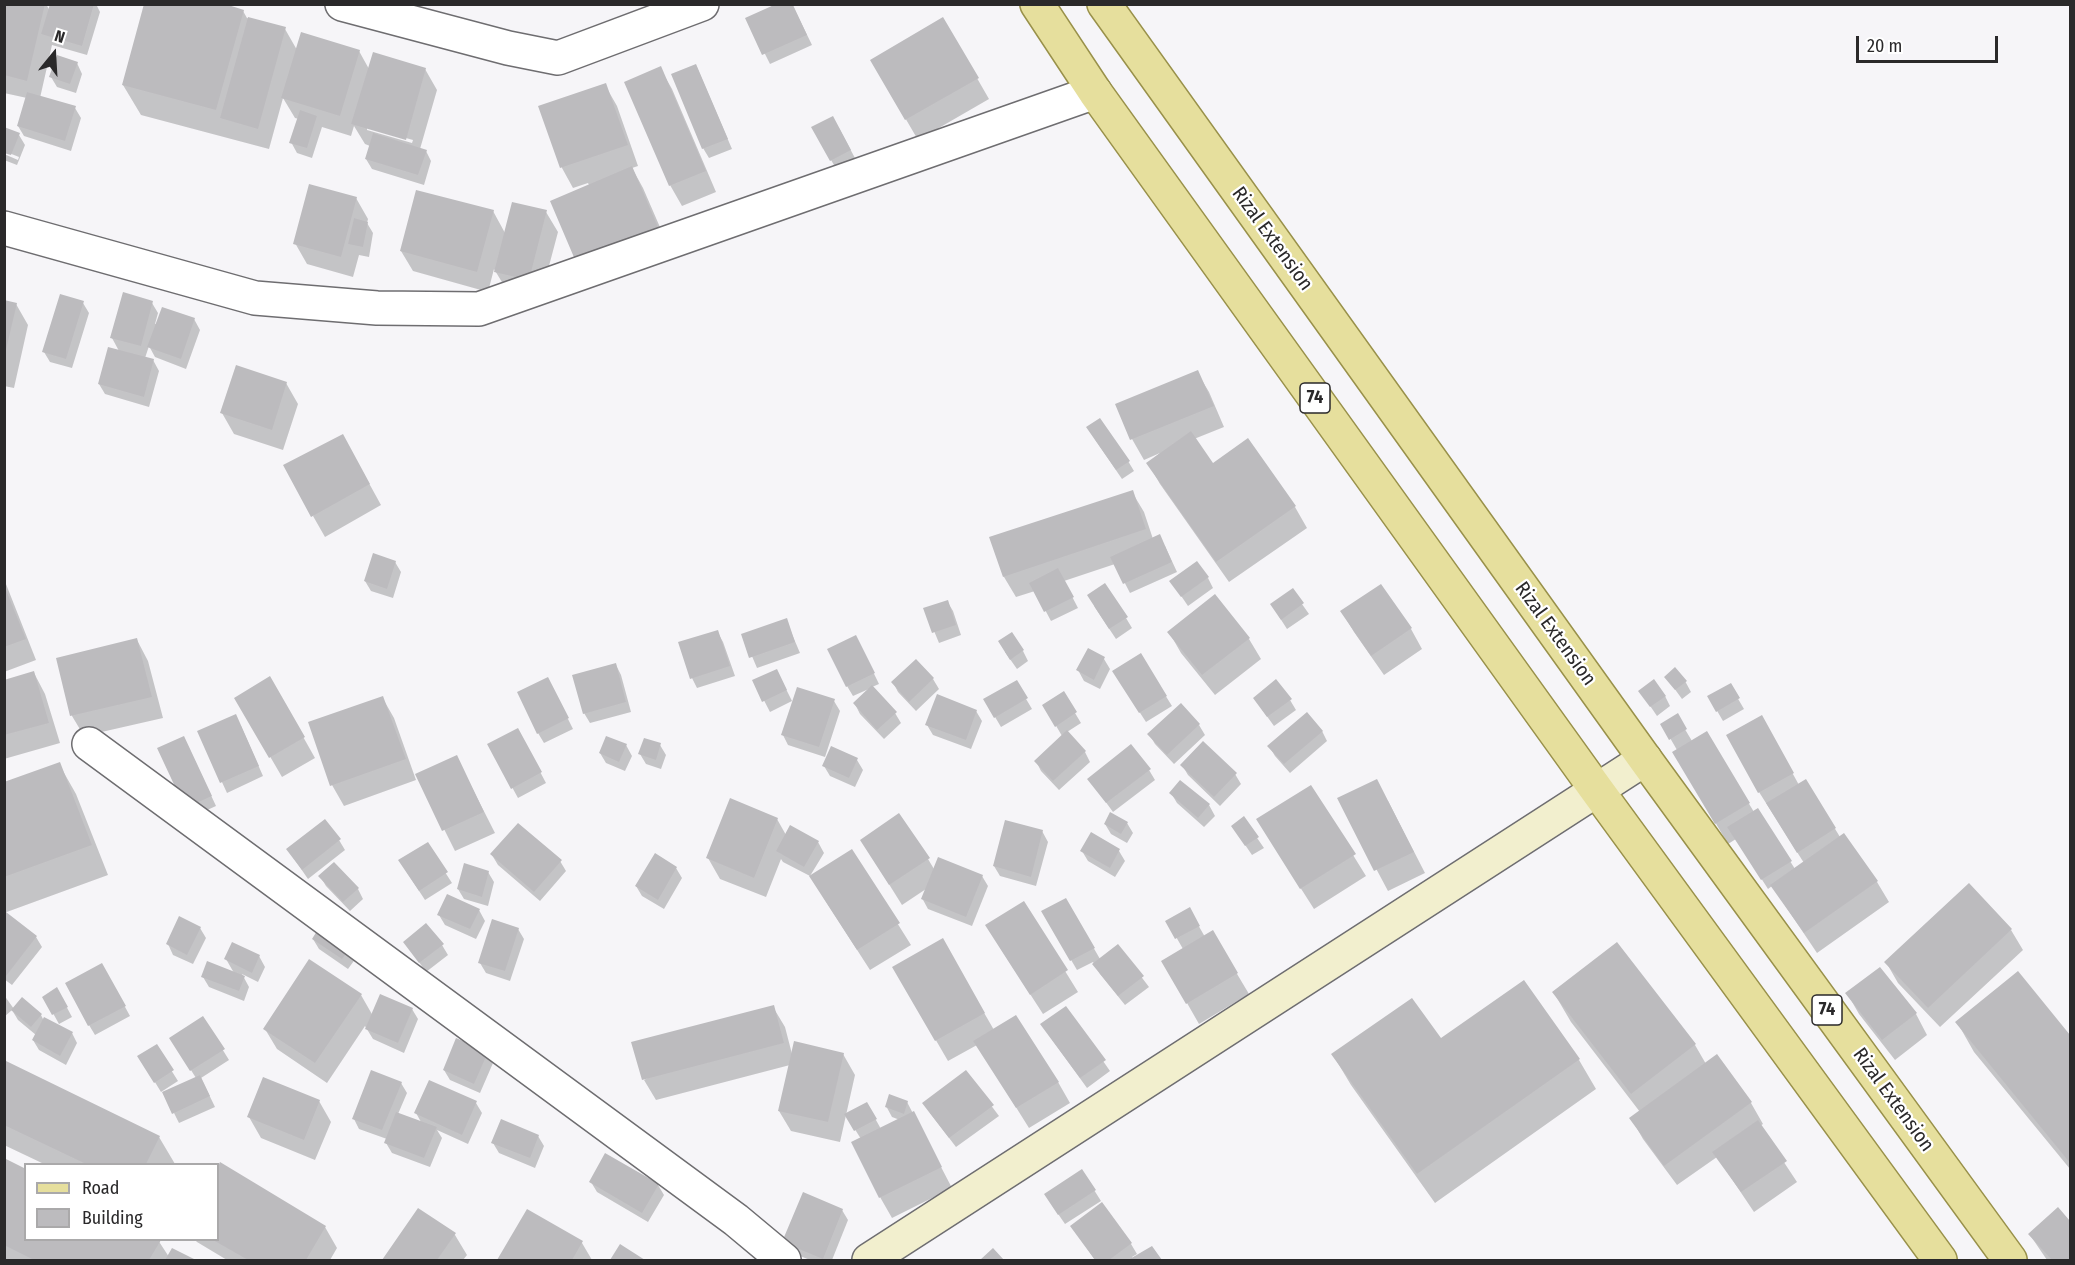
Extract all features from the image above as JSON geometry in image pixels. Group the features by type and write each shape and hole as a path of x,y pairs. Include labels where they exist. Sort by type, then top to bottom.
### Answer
{"main road":[{"name":"74","path":"1037,4 1095,92 1596,789 1940,1260"},
{"name":"Rizal Extension","path":"1104,4 1645,759 2010,1260"}],"street":[{"path":"342,4 508,48 558,58 702,4"},
{"path":"4,228 255,298 377,308 479,309 1095,92"},
{"path":"89,744 735,1220 784,1260"},
{"path":"869,1260 1645,759"}],"building":[{"path":"4,4 45,4 27,81 4,75"},
{"path":"50,4 94,4 82,46 41,34"},
{"path":"144,4 225,4 244,10 216,110 122,85"},
{"path":"774,5 793,5 807,35 762,55 745,18"},
{"path":"248,17 286,27 258,129 220,118"},
{"path":"943,17 979,78 905,120 870,60"},
{"path":"301,32 360,50 340,116 281,98"},
{"path":"373,52 426,68 406,140 351,124"},
{"path":"57,55 78,62 70,84 49,77"},
{"path":"696,64 728,139 702,149 671,74"},
{"path":"661,66 706,171 669,186 624,82"},
{"path":"606,83 628,145 560,168 538,106"},
{"path":"27,92 76,106 65,141 17,126"},
{"path":"300,110 317,116 307,148 289,143"},
{"path":"833,116 851,150 830,161 811,127"},
{"path":"4,127 20,133 11,155 4,153"},
{"path":"373,133 427,150 418,175 365,159"},
{"path":"632,166 658,227 576,262 550,201"},
{"path":"309,184 357,197 341,257 293,244"},
{"path":"416,190 494,210 477,272 400,251"},
{"path":"512,202 547,210 529,280 494,272"},
{"path":"354,218 368,222 363,247 348,244"},
{"path":"123,292 153,301 141,346 110,338"},
{"path":"60,294 84,301 66,359 42,352"},
{"path":"4,300 17,303 5,354 4,354"},
{"path":"162,307 195,318 181,359 147,347"},
{"path":"108,347 154,359 144,397 98,384"},
{"path":"236,365 287,382 272,430 220,413"},
{"path":"1198,370 1214,406 1130,440 1115,404"},
{"path":"1100,418 1130,461 1116,470 1086,427"},
{"path":"1191,431 1213,463 1248,438 1296,506 1216,562 1146,463"},
{"path":"343,434 370,484 311,517 283,465"},
{"path":"1133,490 1146,529 1003,577 989,537"},
{"path":"1160,534 1172,562 1123,584 1110,557"},
{"path":"373,553 396,561 387,589 364,581"},
{"path":"1197,561 1209,577 1181,597 1169,581"},
{"path":"1058,568 1074,597 1044,612 1029,583"},
{"path":"1105,583 1128,617 1109,629 1087,595"},
{"path":"1381,584 1412,628 1371,656 1340,611"},
{"path":"4,585 26,639 4,647"},
{"path":"1293,588 1304,603 1281,620 1270,604"},
{"path":"1215,594 1250,638 1202,675 1167,632"},
{"path":"948,600 956,625 932,633 923,608"},
{"path":"787,618 795,642 749,658 741,634"},
{"path":"718,630 730,666 690,679 678,642"},
{"path":"1012,632 1024,650 1010,660 998,641"},
{"path":"856,635 875,673 846,687 827,649"},
{"path":"137,638 152,697 70,716 56,658"},
{"path":"1088,648 1105,657 1094,680 1076,670"},
{"path":"1141,653 1167,696 1139,713 1112,671"},
{"path":"916,659 934,678 909,702 891,682"},
{"path":"616,663 626,702 583,714 572,675"},
{"path":"1675,667 1687,681 1675,690 1664,677"},
{"path":"777,669 787,690 762,702 752,680"},
{"path":"34,671 49,723 4,735 4,680"},
{"path":"270,676 305,737 269,758 234,698"},
{"path":"548,677 569,718 537,734 517,692"},
{"path":"1276,679 1292,699 1267,717 1253,698"},
{"path":"1654,679 1666,696 1650,707 1638,691"},
{"path":"1017,680 1028,698 994,718 983,699"},
{"path":"1731,683 1740,698 1716,712 1707,696"},
{"path":"872,685 897,712 877,730 853,703"},
{"path":"797,687 835,699 819,747 781,735"},
{"path":"1064,691 1077,712 1055,727 1042,705"},
{"path":"937,694 977,710 966,740 925,725"},
{"path":"383,696 406,759 330,786 308,722"},
{"path":"1181,703 1200,724 1167,755 1147,734"},
{"path":"1307,712 1323,731 1284,764 1267,746"},
{"path":"1678,713 1687,729 1669,740 1660,724"},
{"path":"236,714 259,766 220,783 197,731"},
{"path":"1762,715 1794,773 1758,793 1726,735"},
{"path":"518,728 542,772 511,789 487,744"},
{"path":"1067,730 1086,751 1053,781 1034,761"},
{"path":"1707,731 1750,803 1715,824 1672,752"},
{"path":"184,736 212,796 185,808 157,748"},
{"path":"606,736 627,744 619,762 599,753"},
{"path":"644,738 661,743 656,760 638,754"},
{"path":"1203,741 1237,773 1214,797 1180,765"},
{"path":"1131,744 1151,769 1106,803 1087,779"},
{"path":"831,746 858,758 849,778 822,766"},
{"path":"457,755 484,812 442,831 415,774"},
{"path":"60,762 92,845 4,877 4,782"},
{"path":"1377,779 1414,852 1374,871 1337,798"},
{"path":"1806,779 1836,828 1797,853 1766,803"},
{"path":"1180,780 1210,804 1198,818 1169,793"},
{"path":"1311,785 1356,854 1300,889 1256,819"},
{"path":"730,798 778,818 754,878 706,858"},
{"path":"1758,808 1792,861 1761,880 1727,827"},
{"path":"1110,812 1128,822 1121,834 1104,824"},
{"path":"899,813 930,858 889,885 860,840"},
{"path":"1244,816 1259,837 1245,846 1231,826"},
{"path":"325,819 341,839 302,870 286,849"},
{"path":"1005,820 1043,830 1031,877 993,866"},
{"path":"518,823 562,860 534,892 490,854"},
{"path":"790,825 819,841 804,867 776,851"},
{"path":"1091,832 1120,849 1110,868 1080,851"},
{"path":"1844,833 1878,881 1804,933 1770,885"},
{"path":"428,842 448,872 419,891 398,860"},
{"path":"852,849 900,923 857,950 809,876"},
{"path":"655,853 677,867 658,900 635,886"},
{"path":"938,857 983,875 966,917 921,899"},
{"path":"334,862 359,888 343,902 318,876"},
{"path":"464,863 489,871 482,897 457,889"},
{"path":"1969,883 2012,929 1928,1008 1884,962"},
{"path":"447,894 480,909 470,929 437,915"},
{"path":"1066,898 1095,948 1070,961 1041,911"},
{"path":"1024,901 1068,970 1030,995 985,925"},
{"path":"1190,907 1200,926 1175,939 1165,921"},
{"path":"6,912 37,936 6,976 4,914"},
{"path":"179,916 201,927 187,955 166,944"},
{"path":"492,919 519,928 505,971 478,963"},
{"path":"426,923 444,944 419,963 403,942"},
{"path":"320,926 351,947 342,959 312,939"},
{"path":"1213,930 1238,973 1186,1004 1161,961"},
{"path":"943,938 985,1013 935,1041 892,967"},
{"path":"232,942 260,955 252,973 224,959"},
{"path":"1617,942 1696,1044 1631,1094 1552,992"},
{"path":"1118,944 1144,976 1118,996 1092,964"},
{"path":"309,959 362,994 315,1063 263,1029"},
{"path":"207,961 245,976 239,991 201,977"},
{"path":"102,963 126,1006 88,1026 65,983"},
{"path":"1880,967 1917,1013 1882,1040 1845,993"},
{"path":"2018,971 2070,1035 2070,1163 1955,1022"},
{"path":"1524,980 1580,1059 1417,1174 1331,1054 1412,998 1441,1038"},
{"path":"57,987 68,1007 52,1015 42,997"},
{"path":"380,994 413,1008 398,1043 365,1029"},
{"path":"22,997 42,1014 31,1027 11,1010"},
{"path":"774,1005 784,1043 642,1080 631,1042"},
{"path":"1066,1006 1106,1060 1080,1078 1040,1024"},
{"path":"1016,1015 1059,1082 1016,1108 973,1041"},
{"path":"203,1016 225,1049 190,1071 169,1038"},
{"path":"44,1017 73,1032 60,1056 32,1040"},
{"path":"456,1038 488,1052 474,1084 443,1070"},
{"path":"794,1041 844,1053 828,1122 778,1111"},
{"path":"157,1044 174,1070 154,1083 137,1056"},
{"path":"1717,1054 1752,1102 1664,1166 1629,1118"},
{"path":"4,1060 160,1136 146,1163 84,1163 4,1125"},
{"path":"371,1070 402,1082 382,1130 352,1119"},
{"path":"966,1070 994,1105 949,1138 922,1103"},
{"path":"200,1075 210,1096 172,1114 162,1092"},
{"path":"263,1077 320,1100 304,1140 247,1117"},
{"path":"429,1080 477,1101 462,1135 414,1113"},
{"path":"889,1094 908,1101 904,1114 885,1107"},
{"path":"867,1102 877,1119 854,1131 844,1114"},
{"path":"914,1111 942,1167 879,1198 851,1142"},
{"path":"396,1112 437,1127 424,1158 384,1143"},
{"path":"501,1119 539,1135 530,1158 491,1143"},
{"path":"1758,1120 1787,1161 1741,1192 1712,1152"},
{"path":"605,1153 659,1184 642,1213 589,1182"},
{"path":"4,1158 24,1168 24,1241 160,1241 149,1260 34,1260 4,1245"},
{"path":"220,1162 326,1226 306,1260 248,1260 215,1241 219,1241"},
{"path":"1082,1169 1096,1190 1058,1215 1044,1194"},
{"path":"803,1192 843,1209 823,1259 782,1242"},
{"path":"1102,1202 1132,1243 1109,1260 1095,1260 1070,1226"},
{"path":"2058,1207 2070,1221 2070,1260 2052,1260 2028,1234"},
{"path":"418,1208 456,1233 437,1260 382,1260"},
{"path":"527,1209 583,1241 572,1260 497,1260"},
{"path":"620,1244 645,1260 610,1260"},
{"path":"1152,1246 1162,1260 1128,1260"},
{"path":"172,1248 196,1260 165,1260"},
{"path":"993,1248 1004,1260 980,1260"}]}
